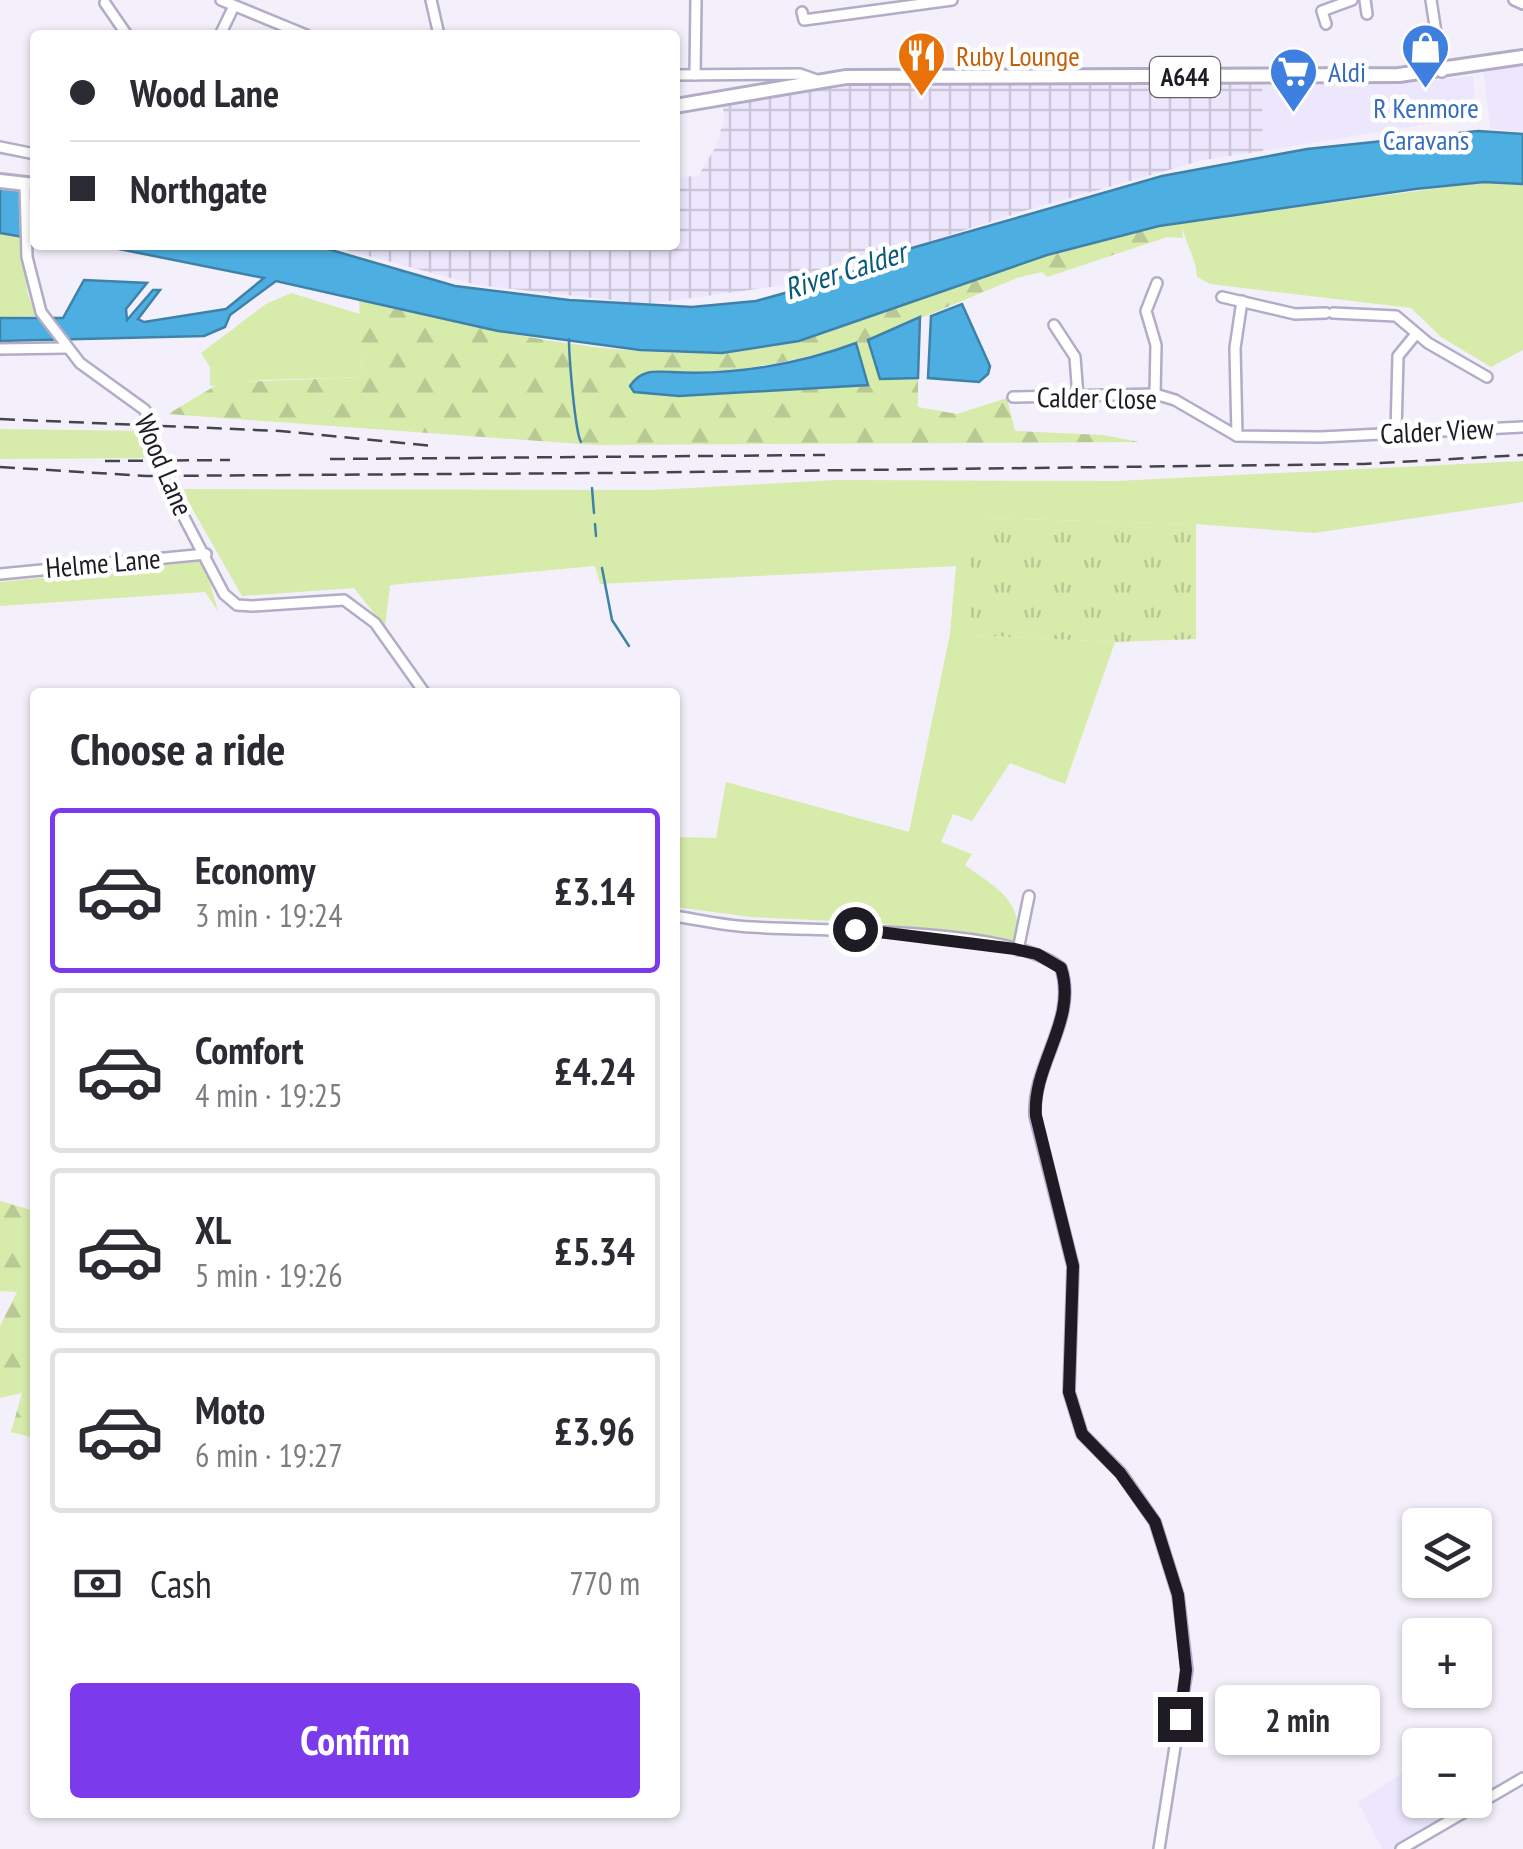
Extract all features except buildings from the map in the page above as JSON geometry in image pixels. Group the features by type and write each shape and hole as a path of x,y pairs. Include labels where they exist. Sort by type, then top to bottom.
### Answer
{"highway":[{"name":"A644","path":"680,105 817,80 1316,77 1442,72 1523,57"},
{"path":"0,181 29,187"}],"street":[{"path":"431,0 438,30"},
{"path":"695,75 696,0"},
{"path":"802,12 804,20 885,4 952,0"},
{"path":"1315,0 1326,24"},
{"path":"1322,11 1352,0"},
{"path":"1365,0 1366,14"},
{"path":"1431,0 1442,72"},
{"path":"1514,0 1523,4"},
{"path":"221,30 227,2 294,30"},
{"path":"106,3 124,30"},
{"path":"680,75 800,74 817,80"},
{"path":"0,147 30,153"},
{"name":"Wood Lane","path":"29,187 27,257 41,312 64,346 145,410 165,481 224,594 237,605 266,607 328,598 361,609 421,688"},
{"path":"1155,394 1156,346 1146,311 1157,283"},
{"path":"1222,298 1294,314 1396,316 1416,334 1487,377"},
{"path":"1237,436 1235,348 1242,301"},
{"path":"1054,325 1075,357 1078,398"},
{"path":"1396,432 1398,356 1416,334"},
{"path":"0,350 64,346"},
{"name":"Calder Close","path":"1013,397 1155,394 1175,400 1237,436"},
{"name":"Calder View","path":"1237,436 1352,436 1523,427"},
{"name":"Helme Lane","path":"0,574 206,554"},
{"path":"1018,950 1029,896"},
{"path":"680,917 749,928 921,934 1018,950 1050,960 1061,968 1066,986 1062,1016 1034,1091 1036,1116 1073,1266 1069,1392 1082,1434 1120,1473 1155,1522 1178,1595 1186,1670 1158,1849"},
{"path":"1401,1849 1523,1778"}],"shaded area":[{"path":"1523,63 1523,132 1490,129 1483,69"},
{"path":"1473,76 1476,116 1263,151 1262,83 1407,82"},
{"path":"1262,83 1263,151 1204,160 1024,211 800,283 648,304 477,285 346,250 680,250 680,177 698,176 715,148 724,120 723,105 840,84"},
{"path":"1402,1773 1402,1818 1443,1818 1394,1849 1382,1849 1358,1802"}],"green space":[{"path":"1484,182 1523,184 1523,350 1491,367 1441,337 1411,308 1210,284 1197,277 1182,223"},
{"path":"1182,223 1183,238 1167,237 1047,277 1042,272 1017,278 868,340 880,379 918,378 918,407 957,414 1007,398 1015,431 1103,435 1139,442 594,445 168,414 220,383 362,377 359,299 576,344 631,351 742,350 810,338 1006,267","holes":["856,343 867,385 679,396 634,392 650,371 703,372 754,367"]},
{"path":"0,233 20,237 28,295 36,316 0,317"},
{"path":"291,293 360,314 362,377 210,386 210,367 201,353 266,304"},
{"path":"0,429 147,431 155,458 0,459"},
{"path":"1523,461 1523,502 1314,533 1196,524 982,518 972,635 1115,642 1065,784 1010,763 972,821 953,814 941,842 972,854 965,865 1011,904 1019,941 875,923 751,917 680,908 680,837 716,838 726,782 909,832 950,634 956,566 600,584 595,566 390,585 385,627 354,588 242,596 181,489 653,490 836,480 1116,481"},
{"path":"982,518 1196,524 1196,639 1115,642 972,635 968,571"},
{"path":"204,561 218,611 205,592 0,606 0,582"},
{"path":"0,1201 30,1210 30,1437 11,1432 22,1393 0,1398 0,1326 17,1292 0,1291"}],"water":[{"path":"1478,131 1523,134 1523,184 1484,182 1415,189 1159,226 1047,255 799,341 722,353 640,350 498,331 276,281 230,315 225,327 204,336 0,341 0,318 63,318 84,280 147,283 126,309 127,320 153,290 160,290 138,319 144,322 226,309 264,278 124,250 331,250 455,286 569,300 692,307 756,301 839,278 898,252 1162,176 1307,149"},
{"path":"0,188 30,193 30,238 0,233"},
{"path":"962,304 990,366 988,374 979,382 928,378 931,316"},
{"path":"920,317 918,378 880,379 868,340"},
{"path":"856,343 868,385 679,396 634,392 630,386 648,373 765,367"}],"waterway":[{"path":"569,339 581,442"},
{"path":"592,488 594,513"},
{"path":"595,524 596,536"},
{"path":"602,568 612,620 629,646"}],"railway":[{"path":"0,419 280,431 433,446"},
{"path":"330,459 825,455"},
{"path":"0,467 146,476 605,473 1364,464 1523,455"},
{"path":"105,461 230,460"}],"place":[{"name":"R Kenmore Caravans","path":"1426,90"},
{"name":"Ruby Lounge","path":"921,98"},
{"name":"Aldi","path":"1293,114"}],"route":[{"path":"855,929 921,934 1015,949 1037,954 1061,968 1066,986 1062,1016 1034,1091 1036,1116 1073,1266 1069,1392 1082,1434 1120,1473 1155,1522 1178,1595 1186,1670 1180,1719"}],"water label":[{"name":"River Calder","path":"845,271"}]}
